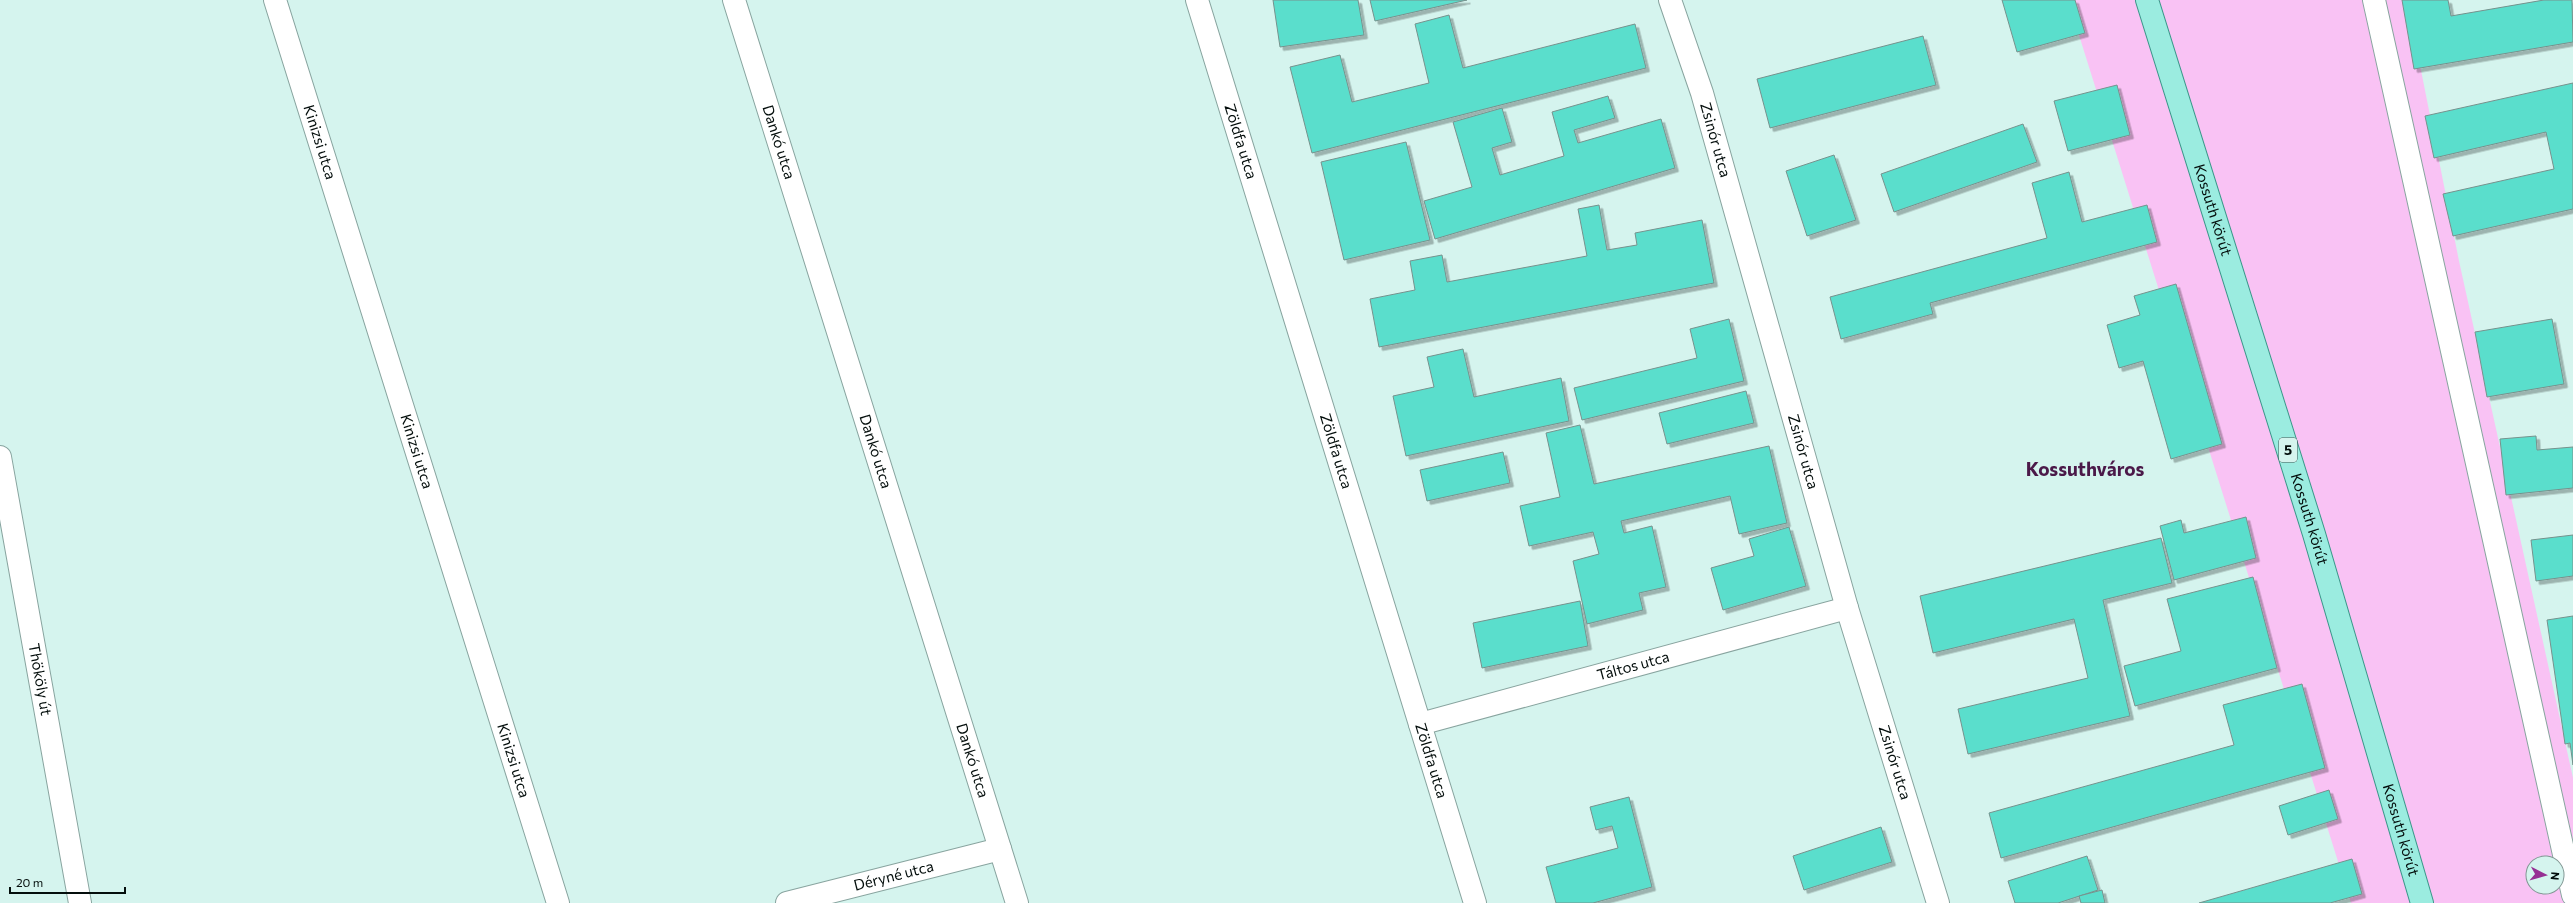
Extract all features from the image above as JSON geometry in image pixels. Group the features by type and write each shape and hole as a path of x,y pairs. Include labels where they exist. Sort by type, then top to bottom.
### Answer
{"main road":[{"name":"Kossuth körút","path":"2147,0 2314,534 2422,903"}],"street":[{"name":"Kinizsi utca","path":"275,0 558,903"},
{"name":"Dankó utca","path":"734,0 1017,903"},
{"name":"Zöldfa utca","path":"1197,0 1475,903"},
{"name":"Zsinór utca","path":"1670,0 1702,93 1847,608 1938,903"},
{"path":"2374,0 2573,895"},
{"name":"Thököly út","path":"0,457 80,903"},
{"name":"Táltos utca","path":"1420,724 1847,608"},
{"name":"Déryné utca","path":"787,903 1000,849"}],"shaded area":[{"path":"2068,0 2407,0 2459,261 2573,778 2573,903 2351,903"}],"building":[{"path":"1273,0 1358,0 1364,35 1280,47"},
{"path":"1370,0 1467,0 1375,21"},
{"path":"2002,0 2075,0 2085,33 2017,52"},
{"path":"2402,0 2448,0 2451,16 2544,0 2572,0 2573,42 2414,69"},
{"path":"1449,15 1463,68 1635,24 1646,68 1312,153 1290,67 1340,55 1352,102 1429,83 1415,24"},
{"path":"1923,36 1936,85 1770,128 1757,79"},
{"path":"2573,83 2573,209 2453,236 2443,194 2554,169 2546,132 2434,158 2425,116"},
{"path":"2117,85 2130,135 2068,151 2054,101"},
{"path":"1608,96 1615,118 1574,130 1578,143 1661,119 1675,168 1435,239 1424,201 1472,187 1453,122 1502,108 1512,142 1492,148 1500,175 1564,156 1552,112"},
{"path":"2023,124 2037,162 1894,212 1881,174"},
{"path":"1406,142 1430,240 1344,260 1321,162"},
{"path":"1834,155 1856,220 1807,236 1786,171"},
{"path":"2069,172 2082,222 2147,205 2157,242 1930,303 1933,314 1841,339 1830,297 2047,238 2032,183"},
{"path":"1599,205 1607,250 1637,245 1635,233 1702,220 1714,283 1379,347 1370,299 1415,290 1410,261 1442,255 1447,282 1587,256 1578,209"},
{"path":"2176,284 2222,444 2171,459 2143,361 2119,368 2107,325 2140,315 2134,296"},
{"path":"1729,319 1744,381 1582,420 1574,388 1697,358 1690,329"},
{"path":"2552,319 2564,384 2487,397 2475,332"},
{"path":"1463,349 1474,397 1561,378 1569,421 1406,456 1393,396 1434,387 1427,357"},
{"path":"1746,391 1754,423 1667,444 1659,413"},
{"path":"1580,425 1594,484 1769,446 1787,523 1739,534 1730,496 1621,521 1624,533 1652,526 1666,587 1639,593 1643,610 1587,624 1573,561 1599,554 1593,532 1529,546 1520,506 1560,497 1546,433"},
{"path":"2536,436 2537,450 2573,447 2573,488 2506,495 2500,439"},
{"path":"1503,452 1510,483 1427,501 1420,470"},
{"path":"2246,517 2256,558 2174,580 2160,526 2181,520 2184,533"},
{"path":"1789,527 1806,586 1723,610 1711,568 1754,556 1749,539"},
{"path":"2573,535 2573,576 2536,581 2531,540"},
{"path":"2161,538 2172,583 2103,600 2130,716 1968,754 1958,709 2088,678 2074,619 1933,653 1920,596"},
{"path":"2253,577 2277,668 2135,706 2124,666 2181,651 2167,599"},
{"path":"1580,601 1588,646 1482,668 1473,623"},
{"path":"2573,616 2573,765 2570,743 2565,744 2547,620"},
{"path":"2302,684 2325,768 2001,858 1989,813 2234,745 2223,705"},
{"path":"2329,790 2338,819 2288,835 2279,806"},
{"path":"1629,797 1652,887 1593,903 1556,903 1546,867 1618,848 1612,826 1596,830 1590,807"},
{"path":"1881,827 1892,862 1804,890 1793,856"},
{"path":"2087,856 2098,890 2058,903 2015,903 2008,881"},
{"path":"2352,859 2362,894 2330,903 2199,903"},
{"path":"2102,890 2105,903 2081,903 2079,896"}],"district":[{"name":"Kossuthváros","path":"2085,469"}]}
